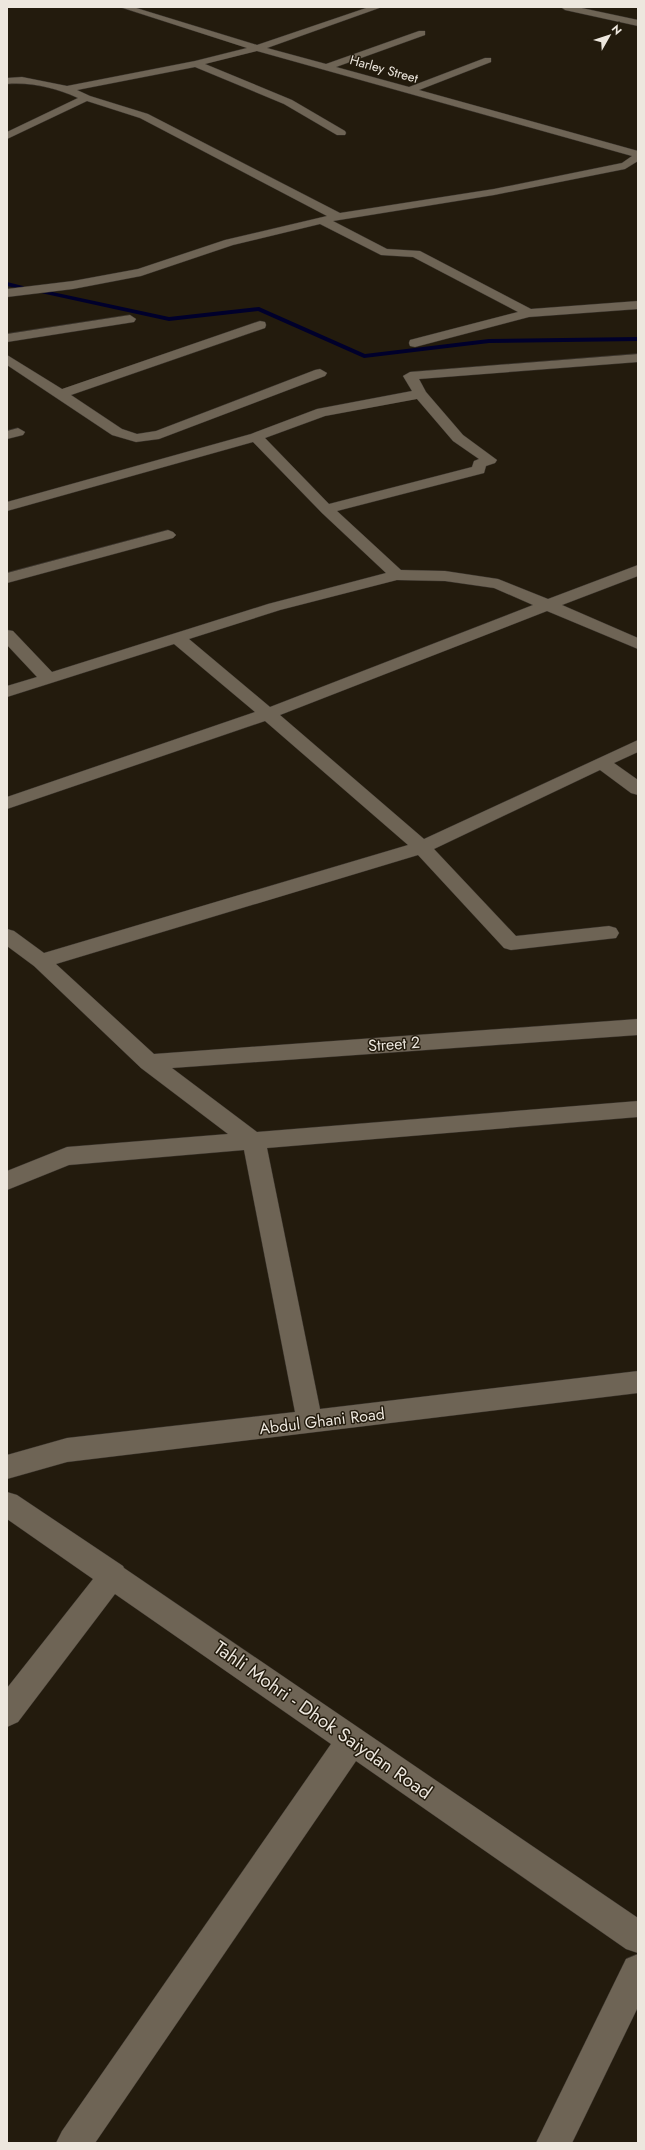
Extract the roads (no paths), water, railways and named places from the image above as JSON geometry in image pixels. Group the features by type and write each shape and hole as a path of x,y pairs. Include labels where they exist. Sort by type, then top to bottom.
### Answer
{"street":[{"name":"Harley Street","path":"124,7 257,48 638,155"},
{"path":"67,89 196,64 257,48 378,7"},
{"path":"565,7 638,23"},
{"path":"593,7 638,17"},
{"path":"327,67 422,33"},
{"path":"410,90 488,60"},
{"path":"196,64 288,102 341,133"},
{"path":"7,81 22,80 67,89 86,98 144,116 340,218"},
{"path":"7,136 86,98"},
{"path":"7,293 73,285 141,272 229,242 321,220 494,192 625,166 638,155"},
{"path":"321,220 385,252 416,254 529,313"},
{"path":"415,343 529,313 638,305"},
{"path":"7,338 130,319"},
{"path":"62,394 260,326"},
{"path":"7,358 117,432 136,438 159,435 320,373"},
{"path":"326,509 478,470 479,464 490,460 458,438 420,394 410,376 638,358"},
{"path":"7,507 256,437 322,412 420,394"},
{"path":"256,437 326,509 397,575"},
{"path":"7,578 168,535"},
{"path":"7,803 268,714 638,570"},
{"path":"7,692 274,607 397,575 445,576 498,584 638,644"},
{"path":"7,635 49,679"},
{"path":"177,638 268,714 422,847 511,943 609,934"},
{"path":"41,962 422,847 638,745"},
{"path":"601,762 638,789"},
{"path":"7,936 41,962 149,1062 254,1142 310,1422"},
{"name":"Street 2","path":"149,1062 638,1027"},
{"path":"7,1181 67,1156 254,1142 638,1109"},
{"name":"Abdul Ghani Road","path":"7,1467 67,1450 638,1382"},
{"name":"Tahli Mohri - Dhok Saiydan Road","path":"7,1504 113,1575 638,1937"},
{"path":"7,1712 113,1575"},
{"path":"74,2143 352,1740"},
{"path":"554,2143 638,1971"}],"waterway":[{"path":"7,284 21,287"},
{"path":"43,292 169,319 259,309 364,356 489,341 638,339"}]}
